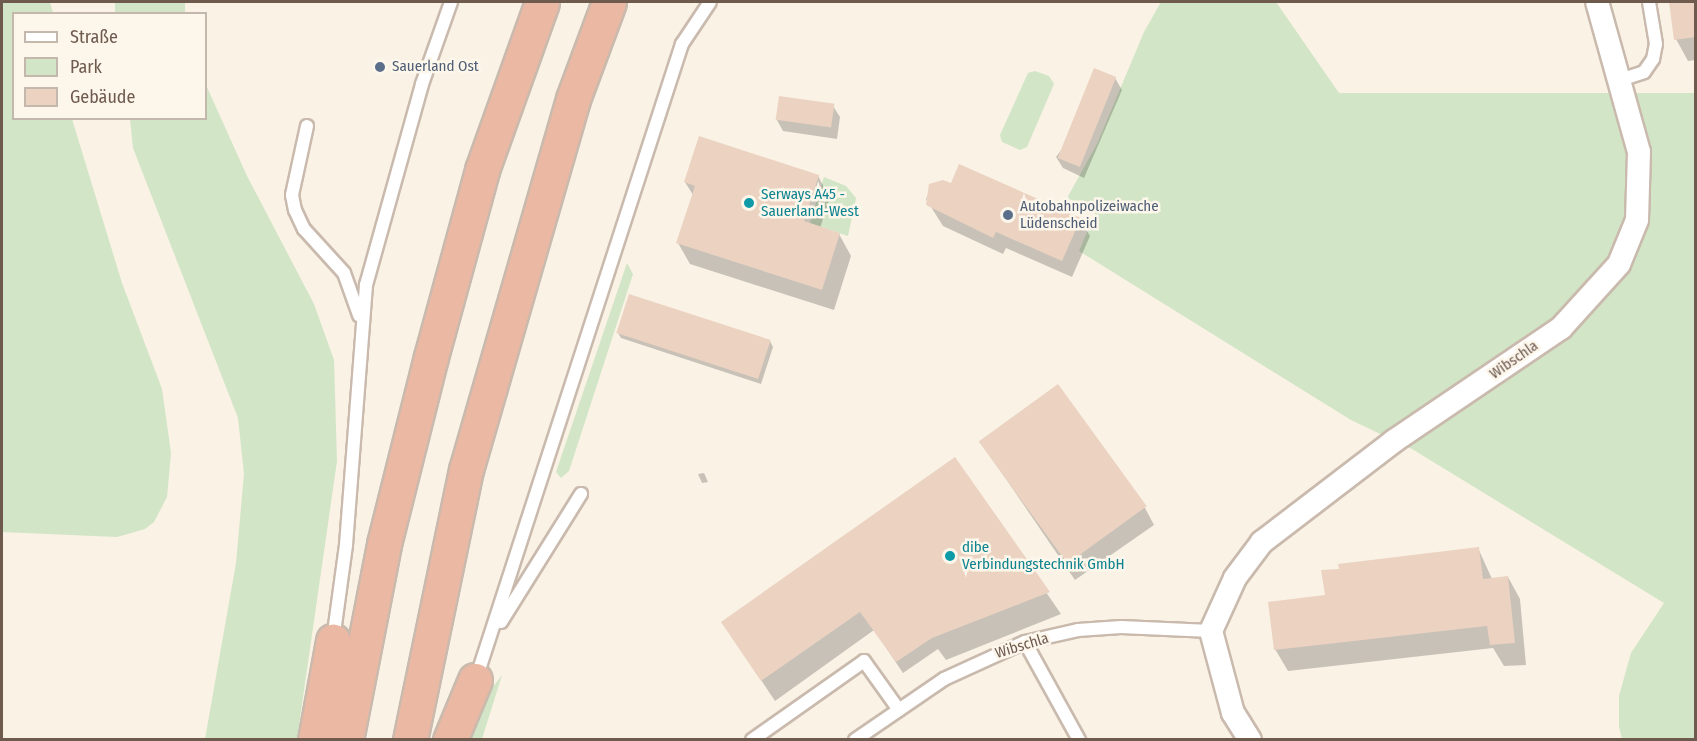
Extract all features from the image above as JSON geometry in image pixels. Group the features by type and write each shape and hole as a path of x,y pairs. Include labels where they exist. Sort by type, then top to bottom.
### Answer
{"highway":[{"path":"346,740 384,544 431,357 482,170 542,2"},
{"path":"410,740 466,470 573,99 609,2"},
{"path":"315,740 333,641"},
{"path":"450,740 475,680"}],"street":[{"name":"Wibschla","path":"1211,631 1235,578 1262,542 1385,447 1561,328 1619,264 1637,220 1639,152 1597,2"},
{"path":"1211,631 1233,713 1250,740"}],"lane":[{"path":"333,641 346,545 360,322 374,246 451,2"},
{"path":"475,680 491,639 651,134 682,44 710,2"},
{"path":"1620,80 1644,72 1653,59 1656,44 1648,2"},
{"path":"307,126 292,195 295,210 304,229 344,273 360,322"},
{"path":"491,639 581,494"},
{"name":"Wibschla","path":"855,740 944,679 1025,642 1078,630 1121,627 1211,631"},
{"path":"1025,642 1079,740"},
{"path":"752,740 864,661 899,710"}],"green space":[{"path":"2,2 50,2 53,12 12,12 12,120 72,120 122,283 162,389 171,453 167,497 154,522 145,529 117,537 2,532"},
{"path":"115,2 185,2 185,12 115,12"},
{"path":"1161,2 1276,2 1339,93 1695,93 1695,739 1622,739 1619,727 1619,696 1631,653 1664,603 1412,449 1351,420 1079,251 1096,211 1067,198 1097,144 1144,32"},
{"path":"1035,71 1049,76 1054,84 1027,147 1020,150 1002,142 1000,135 1028,73"},
{"path":"207,87 247,176 314,304 334,360 337,461 297,739 205,739 236,563 244,474 238,418 133,148 130,120 207,120"},
{"path":"824,177 846,186 856,198 848,236 810,223"},
{"path":"627,263 633,274 569,471 561,478 556,472"},
{"path":"502,675 482,739 465,740 484,699"}],"building":[{"path":"1669,2 1696,2 1696,37 1674,40"},
{"path":"1094,68 1116,77 1080,167 1058,158"},
{"path":"779,96 834,104 831,128 776,120"},
{"name":"Serways A45 - Sauerland-West","path":"699,136 819,175 804,221 840,233 822,290 676,243 695,186 684,182"},
{"name":"Autobahnpolizeiwache Lüdenscheid","path":"959,164 1081,218 1062,261 996,232 993,238 926,205 929,184 943,180 951,183"},
{"path":"629,294 771,340 758,379 616,333"},
{"path":"1058,384 1147,506 1067,564 979,442"},
{"path":"955,457 1050,592 932,638 896,662 860,612 761,681 721,622"},
{"path":"1479,547 1483,579 1508,576 1515,643 1490,645 1487,626 1274,650 1268,602 1325,595 1321,570 1339,569 1338,564"}],"place":[{"name":"Sauerland Ost","path":"380,67"},
{"name":"Serways A45 - Sauerland-West","path":"749,203"},
{"name":"Autobahnpolizeiwache Lüdenscheid","path":"1008,215"},
{"name":"dibe Verbindungstechnik GmbH","path":"950,556"}]}
